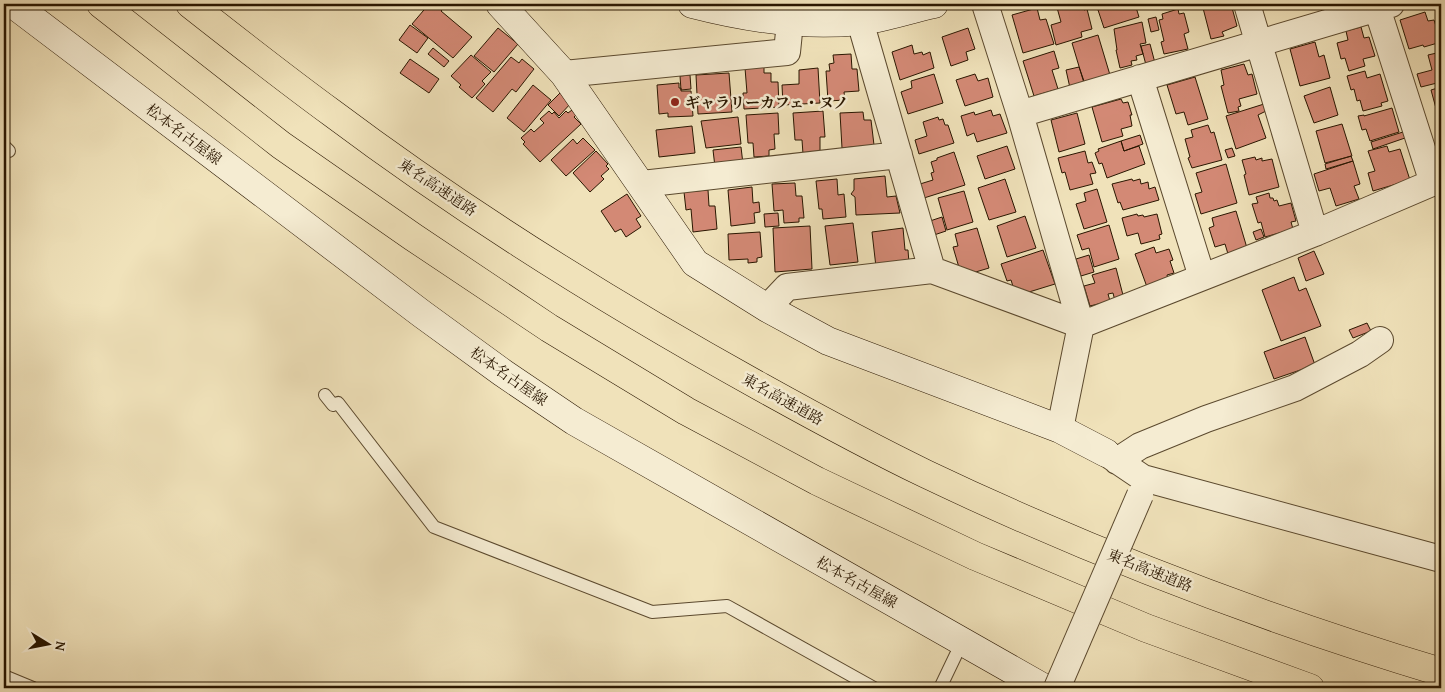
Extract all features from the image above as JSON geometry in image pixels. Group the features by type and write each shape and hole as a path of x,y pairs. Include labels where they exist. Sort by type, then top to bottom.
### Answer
{"highway":[{"path":"102,4 281,145 389,221 549,328 686,411 817,481 975,556 1146,628 1310,688"},
{"name":"東名高速道路","path":"190,4 334,115 442,191 610,300 681,343 809,413 925,474 1061,535 1244,608 1441,672"}],"main road":[{"name":"松本名古屋線","path":"13,4 422,314 503,373 574,421 1044,688"},
{"path":"500,4 564,74 695,262 767,308 828,341 1060,430 1112,457"},
{"path":"692,4 715,10 790,22 860,21 934,4"}],"street":[{"path":"985,4 1020,114 1081,324 1060,430"},
{"path":"1246,4 1315,233"},
{"path":"767,308 787,287 932,270 1081,324 1315,233 1437,181 1384,6 1020,114"},
{"path":"860,21 932,270"},
{"path":"564,74 787,52 790,22"},
{"path":"1140,78 1202,277"},
{"path":"642,184 899,155"},
{"path":"1380,340 1360,354 1296,388 1206,419 1112,457 1141,486 1441,559"},
{"path":"1057,688 1141,486"}],"lane":[{"path":"325,395 333,405 338,402 434,527 652,612 727,606 874,688"},
{"path":"940,688 962,642"},
{"path":"4,676 33,688"}],"building":[{"path":"429,4 447,4 441,11 472,37 453,58 412,24"},
{"path":"1056,4 1082,4 1084,10 1087,9 1092,29 1081,32 1082,37 1056,45 1051,25 1061,22"},
{"path":"1096,4 1135,4 1139,17 1104,28"},
{"path":"1231,4 1237,26 1222,32 1224,36 1211,39 1203,8"},
{"path":"1037,8 1040,20 1046,19 1054,44 1023,53 1012,15"},
{"path":"1178,9 1179,14 1184,13 1189,32 1184,34 1188,49 1164,54 1161,42 1164,41 1159,20 1163,19 1162,14"},
{"path":"1425,12 1428,21 1434,20 1441,42 1409,49 1400,20"},
{"path":"1156,17 1159,30 1151,32 1148,19"},
{"path":"1142,22 1146,43 1140,44 1143,54 1136,56 1137,60 1131,61 1132,65 1120,68 1114,29"},
{"path":"410,25 428,38 417,53 399,40"},
{"path":"1361,27 1364,38 1369,37 1375,56 1363,59 1365,66 1349,71 1345,58 1341,59 1337,43 1348,40 1346,31"},
{"path":"498,28 518,44 494,72 474,56"},
{"path":"968,28 975,49 966,52 968,60 951,66 942,37"},
{"path":"1098,35 1110,75 1084,83 1072,43"},
{"path":"1315,42 1319,57 1324,55 1330,78 1300,86 1290,49"},
{"path":"1150,44 1155,63 1146,65 1141,46"},
{"path":"912,45 914,54 922,52 923,55 930,52 934,68 900,80 892,52"},
{"path":"433,48 449,61 444,67 428,54"},
{"path":"1054,51 1059,68 1052,70 1058,89 1034,96 1023,61"},
{"path":"1441,52 1441,82 1421,87 1417,74 1432,70 1428,55"},
{"path":"851,54 852,69 857,69 859,91 844,92 845,100 828,101 826,71 830,71 829,64 834,63 833,55"},
{"path":"471,55 491,72 482,81 485,84 472,98 459,87 461,85 451,76"},
{"path":"511,57 519,63 522,59 534,69 516,92 512,89 493,112 476,98"},
{"path":"410,59 439,79 429,93 400,73"},
{"path":"1244,64 1248,75 1252,74 1257,94 1239,99 1241,106 1238,107 1239,111 1228,113 1221,86 1224,85 1221,70"},
{"path":"764,67 764,73 771,73 771,82 778,82 779,107 744,109 743,93 747,93 745,68"},
{"path":"1079,67 1085,84 1070,88 1066,70"},
{"path":"818,68 820,103 783,105 782,85 799,84 799,70"},
{"path":"1365,71 1367,78 1380,74 1388,101 1381,103 1382,106 1363,111 1360,100 1357,101 1354,89 1351,90 1347,76"},
{"path":"729,73 732,112 698,114 696,75"},
{"path":"934,74 943,103 908,114 901,92 912,88 911,81"},
{"path":"975,74 978,81 988,78 993,97 965,106 956,80"},
{"path":"690,75 691,89 681,90 680,76"},
{"path":"1195,77 1208,119 1188,125 1184,112 1176,114 1167,85"},
{"name":"ギャラリーカフェ・ヌノ","path":"679,83 681,91 691,91 693,116 668,117 668,113 659,114 657,85"},
{"path":"533,85 551,100 524,132 507,118"},
{"path":"1330,87 1338,115 1314,123 1304,96"},
{"path":"1441,87 1441,113 1440,110 1437,112 1431,90"},
{"path":"561,92 572,102 559,116 548,105"},
{"path":"1121,99 1123,103 1128,102 1132,115 1130,115 1132,126 1121,129 1123,136 1102,142 1092,107"},
{"path":"1264,104 1266,111 1258,115 1266,138 1236,149 1226,116"},
{"path":"1392,108 1399,132 1370,141 1366,129 1362,130 1358,116"},
{"path":"572,110 576,115 574,117 581,124 540,162 523,144 525,142 521,138 531,129 534,132 544,123 540,119 549,111 552,114 554,112 559,118 566,111 568,113"},
{"path":"991,110 993,116 1000,114 1007,133 977,142 974,133 967,136 961,116 974,112 975,115"},
{"path":"823,111 825,137 820,137 820,153 803,154 802,140 795,140 793,113"},
{"path":"863,112 864,120 871,120 874,145 842,148 840,113"},
{"path":"778,113 779,134 774,134 775,149 769,150 769,156 754,157 753,143 748,143 746,115"},
{"path":"1077,113 1085,144 1059,152 1051,120"},
{"path":"738,117 741,144 706,148 701,121"},
{"path":"938,117 939,120 943,119 945,125 948,125 954,143 919,154 915,140 927,136 923,122"},
{"path":"1342,124 1352,156 1325,163 1316,131"},
{"path":"1208,125 1211,133 1214,132 1222,160 1192,168 1188,158 1190,157 1185,139 1193,137 1191,130"},
{"path":"692,126 695,153 659,157 656,130"},
{"path":"1403,132 1405,138 1373,149 1371,142"},
{"path":"1140,135 1143,144 1124,151 1121,141"},
{"path":"583,138 595,150 566,176 551,160 573,139 577,144"},
{"path":"1121,141 1124,151 1139,146 1145,164 1107,178 1102,163 1099,164 1095,153 1099,151 1098,149"},
{"path":"1007,146 1015,169 985,179 977,156"},
{"path":"1387,146 1389,152 1400,149 1410,180 1373,191 1368,173 1375,171 1368,151"},
{"path":"741,147 743,164 715,167 713,150"},
{"path":"1232,148 1235,156 1228,158 1225,150"},
{"path":"596,151 608,164 606,166 609,169 601,176 604,179 590,192 573,173"},
{"path":"1085,151 1088,163 1092,162 1096,173 1090,174 1093,184 1070,190 1065,172 1062,173 1058,158"},
{"path":"954,152 965,185 924,198 920,184 933,180 931,173 934,172 931,162"},
{"path":"1351,156 1353,161 1326,169 1325,164"},
{"path":"1255,157 1256,160 1262,158 1262,161 1272,159 1279,187 1249,195 1242,160"},
{"path":"1353,161 1360,184 1354,186 1359,199 1336,206 1330,188 1319,191 1314,174"},
{"path":"1226,164 1237,203 1201,214 1195,194 1202,192 1196,173"},
{"path":"885,176 887,197 896,196 900,213 856,215 855,197 851,194 854,190 854,179"},
{"path":"837,179 838,195 844,194 846,217 823,219 822,209 819,209 816,181"},
{"path":"1005,179 1016,212 989,220 978,188"},
{"path":"1132,179 1133,181 1140,179 1141,184 1148,182 1149,189 1155,187 1159,200 1123,210 1120,202 1118,203 1112,184"},
{"path":"795,183 796,196 802,196 804,218 799,218 799,222 784,223 783,210 774,211 772,184"},
{"path":"752,187 753,203 759,202 760,212 754,213 755,223 731,226 728,190"},
{"path":"1097,189 1107,222 1084,229 1076,204 1086,201 1084,193"},
{"path":"708,190 709,206 715,206 717,229 693,232 691,209 686,210 684,192"},
{"path":"964,191 973,222 947,230 938,198"},
{"path":"1269,193 1270,198 1273,198 1274,201 1277,200 1279,206 1291,203 1296,221 1291,222 1293,229 1265,237 1261,222 1258,223 1252,204 1258,203 1256,197"},
{"path":"627,194 641,216 636,219 641,227 626,237 621,229 615,232 601,211"},
{"path":"1236,211 1247,248 1228,254 1225,244 1215,247 1209,228 1214,226 1212,218"},
{"path":"778,213 779,226 765,227 764,214"},
{"path":"1137,214 1144,217 1157,214 1162,234 1159,235 1160,239 1141,244 1138,233 1127,236 1122,218"},
{"path":"1025,216 1036,248 1007,257 997,226"},
{"path":"942,217 946,231 934,235 930,221"},
{"path":"853,223 858,262 830,265 825,226"},
{"path":"1109,225 1119,259 1094,267 1089,248 1082,250 1077,235"},
{"path":"810,226 812,269 775,272 773,228"},
{"path":"903,228 905,250 908,250 909,263 876,267 872,232"},
{"path":"977,228 989,268 969,274 967,269 960,271 953,247 958,246 955,234"},
{"path":"1261,229 1264,237 1256,240 1253,232"},
{"path":"760,232 762,257 757,258 757,262 748,263 748,259 729,260 728,234"},
{"path":"1154,247 1156,253 1169,249 1173,260 1170,261 1174,273 1167,275 1168,280 1147,287 1135,254"},
{"path":"1043,250 1055,284 1016,296 1011,280 1007,281 1001,264"},
{"path":"1314,251 1324,274 1306,281 1298,258"},
{"path":"1089,255 1094,272 1081,276 1076,259"},
{"path":"1116,268 1124,299 1115,301 1113,293 1108,294 1110,301 1090,306 1084,286 1095,283 1092,275"},
{"path":"1294,277 1299,291 1306,288 1321,326 1281,341 1262,290"},
{"path":"1367,323 1371,331 1353,338 1349,330"},
{"path":"1305,337 1315,365 1274,379 1264,352"}],"place":[{"name":"ギャラリーカフェ・ヌノ","path":"675,102"}]}
